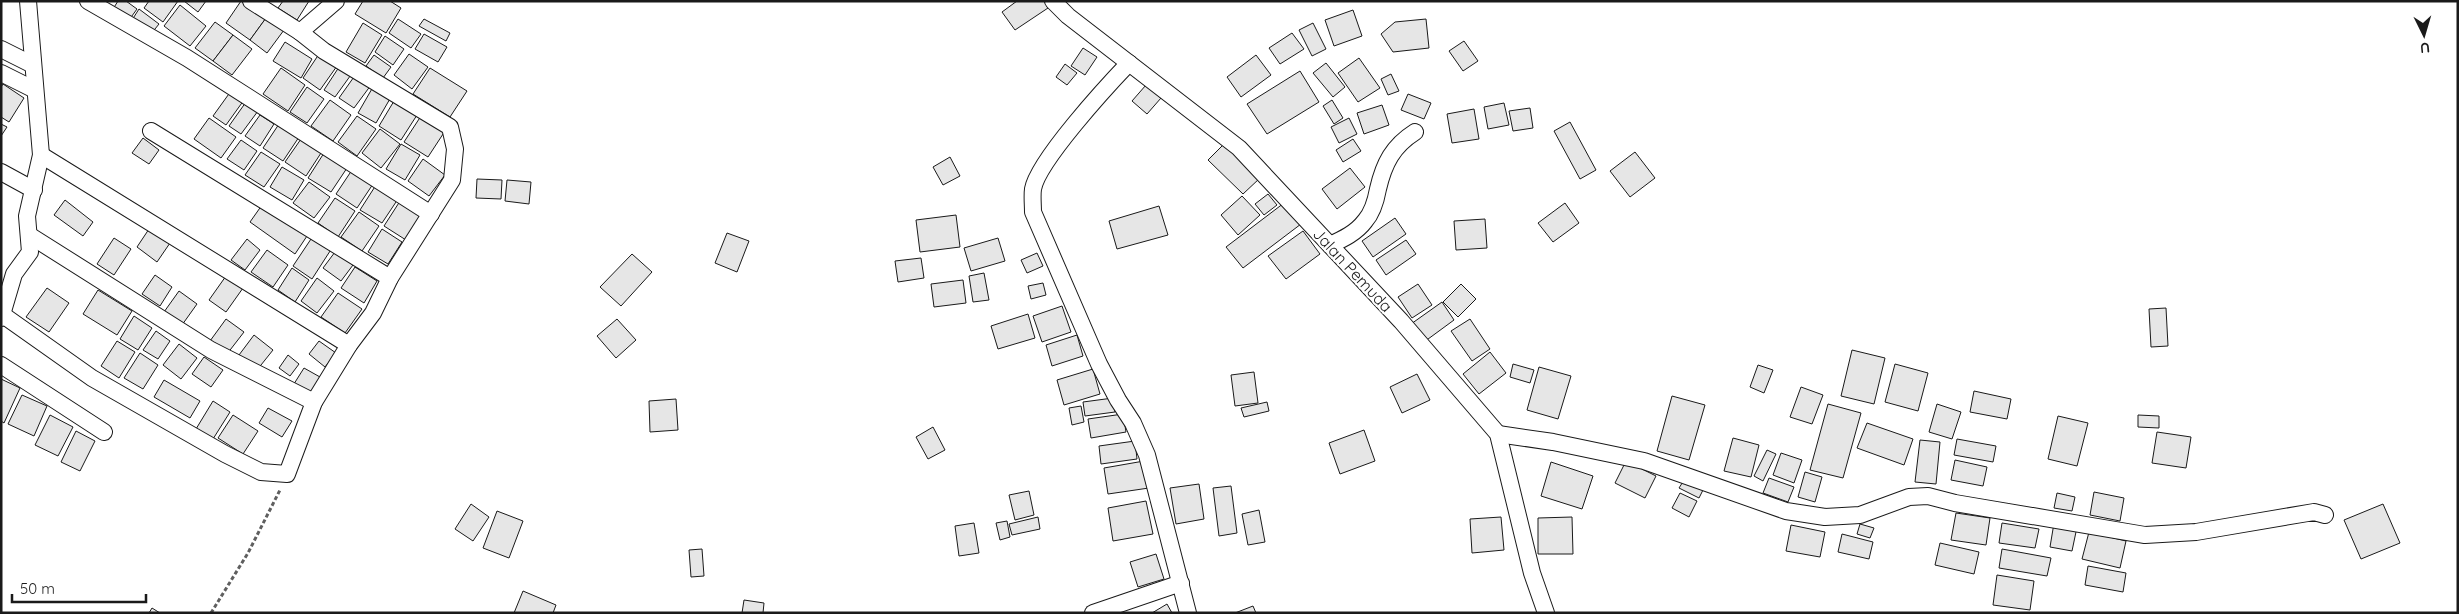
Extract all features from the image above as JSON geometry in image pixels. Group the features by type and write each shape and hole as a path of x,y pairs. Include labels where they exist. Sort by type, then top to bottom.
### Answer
{"street":[{"path":"28,1 41,155 27,216 30,252 7,272 2,317 92,378 225,454 261,472 286,474 314,402 349,345 372,313 390,278 452,180 455,149 450,127 324,51 300,32 251,1"},
{"path":"88,1 187,58 431,214"},
{"path":"300,32 336,1"},
{"name":"Jalan Pemuda","path":"1053,1 1068,16 1239,148 1401,321 1498,434 1532,573 1546,613"},
{"path":"1,48 34,65"},
{"path":"1129,63 1100,93 1042,167 1033,189 1033,212 1098,364 1133,423 1146,455 1188,613"},
{"path":"1,73 35,90"},
{"path":"151,131 390,278"},
{"path":"1330,245 1348,237 1366,221 1375,203 1381,177 1389,155 1402,140 1415,132"},
{"path":"41,155 349,345"},
{"path":"1,172 34,190"},
{"path":"29,235 211,350 314,402"},
{"path":"1,364 104,432"},
{"path":"1498,434 1553,442 1644,461 1786,511 1825,517 1860,515 1909,497 1928,496 1955,503 2145,535 2196,532 2314,512 2325,515"},
{"path":"1093,613 1181,583"}],"path":[{"path":"211,613 257,536 286,474"}],"building":[{"path":"118,1 126,1 137,9 129,20 113,9"},
{"path":"149,1 178,1 163,22 144,8"},
{"path":"184,1 206,1 198,12"},
{"path":"241,1 266,18 250,40 226,23"},
{"path":"283,1 309,1 297,20 278,8"},
{"path":"363,1 390,1 401,8 386,33 355,14"},
{"path":"1017,1 1044,1 1048,8 1015,30 1002,12"},
{"path":"180,5 206,26 190,46 164,26"},
{"path":"139,9 159,24 151,34 132,20"},
{"path":"1353,10 1362,36 1334,46 1325,20"},
{"path":"266,18 284,30 267,53 250,40"},
{"path":"398,19 421,34 411,48 389,33"},
{"path":"424,19 450,33 446,41 419,26"},
{"path":"1426,19 1429,48 1393,52 1381,34 1395,22"},
{"path":"215,22 233,35 213,61 195,48"},
{"path":"363,23 382,35 365,63 346,52"},
{"path":"1313,23 1326,49 1312,56 1299,30"},
{"path":"1292,33 1304,49 1280,64 1269,48"},
{"path":"424,34 447,47 438,62 415,49"},
{"path":"233,35 252,49 232,75 213,61"},
{"path":"385,36 404,49 393,65 375,52"},
{"path":"1464,41 1478,61 1463,71 1449,51"},
{"path":"285,42 312,59 301,78 273,61"},
{"path":"1083,48 1097,57 1085,75 1071,66"},
{"path":"319,54 337,66 320,90 303,78"},
{"path":"409,54 428,67 412,89 394,75"},
{"path":"374,55 391,67 383,78 366,66"},
{"path":"1256,55 1271,75 1241,97 1227,77"},
{"path":"1359,58 1380,88 1358,102 1338,73"},
{"path":"1326,63 1345,87 1333,97 1313,73"},
{"path":"341,64 353,72 335,97 324,90"},
{"path":"1065,64 1077,73 1067,85 1056,77"},
{"path":"281,68 305,85 288,111 263,94"},
{"path":"430,68 467,91 450,117 413,94"},
{"path":"1300,71 1319,102 1267,134 1247,104"},
{"path":"356,74 371,85 354,108 339,98"},
{"path":"1391,74 1399,91 1388,95 1381,79"},
{"path":"3,84 24,98 9,122 1,117 1,87"},
{"path":"1146,85 1161,98 1147,114 1132,101"},
{"path":"307,87 324,99 307,123 290,112"},
{"path":"373,87 391,97 376,123 358,113"},
{"path":"231,91 244,100 226,125 213,116"},
{"path":"1408,94 1431,103 1424,119 1401,110"},
{"path":"330,100 351,115 333,141 311,126"},
{"path":"1332,100 1343,118 1334,124 1323,106"},
{"path":"394,101 417,115 401,140 379,126"},
{"path":"246,102 258,111 241,134 229,126"},
{"path":"1504,103 1509,125 1488,129 1484,107"},
{"path":"1382,105 1389,125 1364,134 1357,113"},
{"path":"1530,108 1533,128 1513,131 1509,111"},
{"path":"1474,109 1479,139 1452,143 1447,114"},
{"path":"260,115 274,124 260,146 245,136"},
{"path":"357,116 376,129 357,156 338,142"},
{"path":"421,116 445,131 428,157 404,142"},
{"path":"209,118 236,137 221,158 194,139"},
{"path":"1349,118 1357,134 1339,143 1331,127"},
{"path":"1570,122 1596,170 1580,179 1554,131"},
{"path":"1,124 7,127 1,136"},
{"path":"279,124 299,137 283,161 263,148"},
{"path":"380,129 400,144 381,168 362,153"},
{"path":"143,138 159,150 149,164 132,153"},
{"path":"301,139 321,153 306,176 285,162"},
{"path":"1353,139 1361,151 1343,162 1336,150"},
{"path":"241,140 257,151 244,170 227,159"},
{"path":"1225,143 1260,178 1243,194 1208,160"},
{"path":"401,144 420,155 405,180 386,169"},
{"path":"261,152 280,164 264,187 245,175"},
{"path":"1635,152 1655,178 1630,197 1610,171"},
{"path":"324,153 347,168 331,192 308,178"},
{"path":"950,157 960,176 943,185 933,167"},
{"path":"423,159 445,175 429,196 408,181"},
{"path":"282,167 304,180 292,200 270,187"},
{"path":"1350,168 1365,187 1337,209 1322,189"},
{"path":"352,170 373,184 357,208 336,194"},
{"path":"477,179 502,180 501,199 476,198"},
{"path":"507,180 531,182 529,204 505,201"},
{"path":"309,182 330,197 314,218 293,203"},
{"path":"376,185 398,199 382,223 360,210"},
{"path":"1268,194 1277,205 1264,215 1255,204"},
{"path":"1242,196 1260,215 1238,235 1221,215"},
{"path":"335,198 355,211 338,237 318,223"},
{"path":"402,198 424,212 406,240 384,226"},
{"path":"65,200 93,222 83,236 54,215"},
{"path":"1284,203 1301,224 1243,268 1226,247"},
{"path":"1565,203 1579,223 1553,242 1538,223"},
{"path":"262,205 307,236 295,254 250,222"},
{"path":"1159,206 1168,235 1117,249 1109,221"},
{"path":"359,212 379,226 362,251 341,237"},
{"path":"956,215 960,247 920,252 916,220"},
{"path":"1395,218 1406,234 1373,257 1362,241"},
{"path":"1485,219 1487,248 1456,250 1454,221"},
{"path":"149,229 170,243 157,262 137,247"},
{"path":"382,229 402,242 388,264 368,252"},
{"path":"1303,231 1320,254 1286,279 1268,256"},
{"path":"727,233 749,241 737,272 715,263"},
{"path":"313,236 332,248 312,279 293,266"},
{"path":"114,238 131,249 114,275 97,264"},
{"path":"998,238 1005,261 971,271 964,248"},
{"path":"247,239 260,250 245,270 231,260"},
{"path":"1406,240 1416,254 1386,275 1376,260"},
{"path":"267,250 288,265 273,287 251,272"},
{"path":"335,252 353,265 341,281 323,268"},
{"path":"1037,253 1043,266 1027,273 1021,260"},
{"path":"632,254 652,272 621,306 600,287"},
{"path":"921,258 924,278 898,282 895,261"},
{"path":"355,267 377,281 364,303 341,288"},
{"path":"292,268 309,280 295,302 278,290"},
{"path":"984,273 989,300 973,302 969,276"},
{"path":"155,275 172,287 160,306 142,294"},
{"path":"226,276 243,288 226,312 209,300"},
{"path":"317,278 334,291 317,313 301,301"},
{"path":"963,280 966,303 934,307 931,284"},
{"path":"1043,283 1046,295 1031,299 1028,286"},
{"path":"1418,284 1432,305 1412,318 1398,297"},
{"path":"1461,284 1476,299 1458,317 1443,302"},
{"path":"47,288 69,303 49,332 26,317"},
{"path":"98,290 132,311 117,335 83,314"},
{"path":"179,291 197,304 182,325 164,312"},
{"path":"338,293 362,309 345,333 321,317"},
{"path":"1442,302 1454,320 1424,342 1411,324"},
{"path":"1062,306 1071,332 1042,342 1033,316"},
{"path":"2166,308 2168,346 2151,347 2149,309"},
{"path":"1028,314 1035,338 998,349 991,326"},
{"path":"134,316 152,328 138,350 120,339"},
{"path":"226,319 244,332 227,354 210,341"},
{"path":"617,319 636,340 616,358 597,336"},
{"path":"1470,319 1490,349 1472,361 1451,331"},
{"path":"156,331 170,341 158,359 143,350"},
{"path":"254,335 273,350 257,370 239,355"},
{"path":"1077,335 1083,356 1052,366 1046,345"},
{"path":"117,341 135,352 119,378 101,366"},
{"path":"319,341 336,353 325,367 309,354"},
{"path":"179,344 197,358 181,379 163,365"},
{"path":"1852,350 1885,358 1874,404 1841,396"},
{"path":"1490,352 1506,373 1479,394 1463,374"},
{"path":"140,353 158,365 143,389 124,378"},
{"path":"288,355 299,364 290,376 279,368"},
{"path":"204,357 223,370 211,387 192,374"},
{"path":"1513,364 1534,370 1530,383 1510,377"},
{"path":"1895,364 1928,373 1918,411 1885,402"},
{"path":"1758,365 1773,370 1764,393 1750,387"},
{"path":"1539,367 1571,376 1558,419 1527,410"},
{"path":"304,368 320,377 309,396 292,387"},
{"path":"1093,369 1100,394 1064,405 1057,380"},
{"path":"1254,372 1258,403 1235,406 1231,375"},
{"path":"1417,374 1430,400 1402,413 1390,387"},
{"path":"1,379 20,388 4,423 1,421"},
{"path":"164,380 200,401 190,418 154,397"},
{"path":"1801,387 1823,395 1812,424 1790,417"},
{"path":"1974,391 2011,399 2007,419 1970,412"},
{"path":"22,395 47,406 34,436 8,424"},
{"path":"1672,396 1705,405 1689,460 1657,451"},
{"path":"1113,398 1115,412 1085,416 1083,402"},
{"path":"676,399 678,430 650,432 649,401"},
{"path":"213,401 230,412 213,439 196,429"},
{"path":"1267,402 1269,411 1244,417 1241,408"},
{"path":"1828,404 1861,413 1843,478 1810,470"},
{"path":"1937,404 1961,412 1952,439 1929,432"},
{"path":"1081,406 1084,422 1072,425 1069,408"},
{"path":"268,408 292,421 282,437 259,423"},
{"path":"1123,414 1126,432 1091,438 1088,419"},
{"path":"50,415 73,427 58,456 35,445"},
{"path":"233,415 258,431 243,454 218,438"},
{"path":"2138,415 2159,416 2159,428 2138,427"},
{"path":"2058,416 2088,423 2077,466 2048,459"},
{"path":"1867,423 1913,439 1904,465 1857,448"},
{"path":"933,427 945,450 928,459 916,437"},
{"path":"1364,430 1375,461 1340,474 1329,443"},
{"path":"76,431 95,441 80,471 61,462"},
{"path":"2157,432 2191,437 2186,468 2152,463"},
{"path":"1733,438 1759,445 1751,477 1724,471"},
{"path":"1957,439 1996,446 1993,462 1954,455"},
{"path":"1920,440 1940,442 1936,484 1915,482"},
{"path":"1135,441 1137,459 1101,464 1099,446"},
{"path":"1767,450 1776,454 1763,481 1754,476"},
{"path":"1781,453 1802,460 1794,483 1773,475"},
{"path":"1955,460 1987,467 1983,486 1951,480"},
{"path":"1144,461 1149,488 1108,494 1104,468"},
{"path":"1626,461 1656,476 1645,498 1615,483"},
{"path":"1551,462 1593,476 1582,509 1541,496"},
{"path":"1805,472 1822,477 1815,502 1798,497"},
{"path":"1686,477 1705,486 1699,498 1679,488"},
{"path":"1769,478 1794,487 1788,502 1763,493"},
{"path":"1199,484 1204,519 1176,524 1170,488"},
{"path":"1231,486 1237,533 1219,536 1213,488"},
{"path":"1029,491 1034,515 1015,520 1009,495"},
{"path":"2094,492 2124,498 2120,521 2090,515"},
{"path":"1680,493 1697,501 1689,517 1672,508"},
{"path":"2057,493 2075,497 2072,511 2054,508"},
{"path":"1146,501 1153,534 1113,541 1108,508"},
{"path":"471,504 489,517 473,541 455,529"},
{"path":"2383,504 2400,543 2361,559 2344,520"},
{"path":"1259,510 1265,542 1248,545 1242,514"},
{"path":"497,511 523,521 509,558 483,548"},
{"path":"1956,513 1990,518 1986,545 1951,540"},
{"path":"1038,517 1040,529 1012,535 1009,524"},
{"path":"1501,517 1504,550 1472,553 1470,519"},
{"path":"1572,517 1573,554 1538,554 1538,518"},
{"path":"1007,521 1010,537 1000,540 996,523"},
{"path":"974,523 979,553 959,556 955,526"},
{"path":"2002,523 2039,529 2035,548 1999,543"},
{"path":"2054,523 2077,527 2072,551 2050,547"},
{"path":"1860,524 1874,528 1870,538 1857,534"},
{"path":"1791,525 1825,532 1820,557 1786,551"},
{"path":"2089,532 2126,541 2120,568 2082,559"},
{"path":"1842,534 1873,542 1869,559 1838,552"},
{"path":"1940,543 1979,552 1974,574 1935,565"},
{"path":"702,549 704,576 691,577 689,550"},
{"path":"2002,549 2051,558 2047,576 1999,568"},
{"path":"1156,554 1164,579 1138,587 1130,562"},
{"path":"2088,566 2126,573 2123,592 2085,585"},
{"path":"1997,575 2034,581 2030,610 1993,605"},
{"path":"523,591 556,605 553,613 514,613"},
{"path":"744,600 764,603 763,613 742,613"},
{"path":"1167,604 1172,613 1152,613"},
{"path":"1253,606 1256,613 1235,613"},
{"path":"152,608 160,613 149,613"}]}
